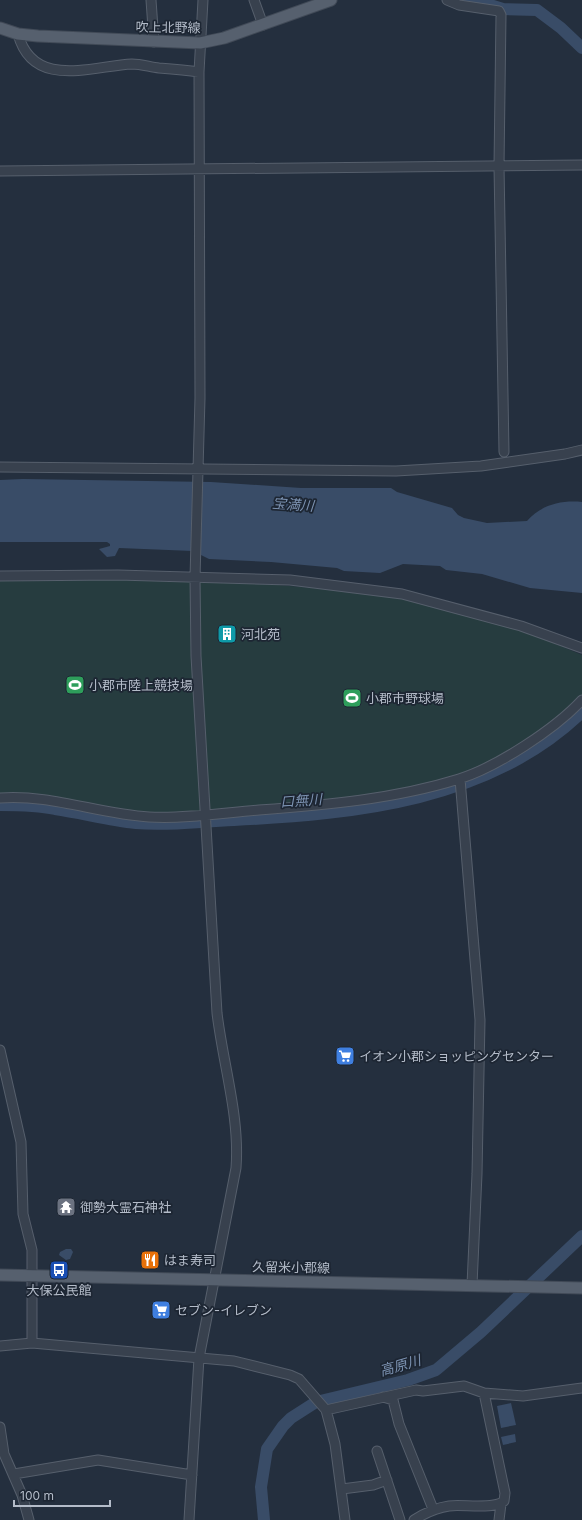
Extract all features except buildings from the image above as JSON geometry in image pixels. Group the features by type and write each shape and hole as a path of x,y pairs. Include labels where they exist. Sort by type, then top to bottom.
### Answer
{"main road":[{"name":"吹上北野線","path":"0,28 18,34 38,36 200,43 224,38 331,0"},
{"name":"久留米小郡線","path":"0,1275 582,1288"}],"street":[{"path":"151,0 154,42"},
{"path":"189,1520 199,1358 236,1168 237,1137 217,1014 197,690 196,574 200,470 198,169 199,72 203,0"},
{"path":"254,0 263,25"},
{"path":"447,0 459,5 499,11 500,14 500,166 504,452"},
{"path":"18,34 21,44 32,59 53,69 76,72 134,64 199,72"},
{"path":"0,171 582,165"},
{"path":"0,467 363,471 446,469 512,462 566,454 582,450"},
{"path":"0,576 196,574 290,580 402,594 521,626 582,648"},
{"path":"0,798 39,799 124,815 151,817 205,815 295,808 376,798 460,779 529,744 572,711 582,700"},
{"path":"460,779 480,1020 477,1174 472,1285"},
{"path":"0,1050 21,1142 22,1201 32,1250 32,1344"},
{"path":"0,1346 32,1344 234,1361 290,1375 299,1380 325,1408 335,1444 345,1520"},
{"path":"325,1408 406,1391 423,1391 464,1386 484,1393 523,1396 582,1388"},
{"path":"484,1393 506,1497 500,1504 499,1520"},
{"path":"383,1397 393,1400 399,1424 433,1509"},
{"path":"0,1427 4,1454 14,1474 29,1520"},
{"path":"377,1451 400,1520"},
{"path":"14,1474 98,1460 192,1476"},
{"path":"342,1490 373,1485 387,1480"},
{"path":"414,1520 433,1509 450,1506 500,1504"}],"green space":[{"path":"50,579 163,580 238,583 312,588 408,598 458,610 500,623 582,655 582,696 526,743 465,774 404,789 294,807 157,814 0,797 0,581"}],"water":[{"name":"宝満川","path":"23,479 211,482 301,488 391,488 397,492 452,508 458,515 464,518 487,523 527,521 545,507 559,503 582,502 582,593 530,588 482,574 446,570 440,566 403,564 380,573 344,571 337,568 271,562 209,559 193,551 119,548 115,556 107,557 99,549 110,546 107,542 0,542 0,480"},
{"path":"66,1249 71,1249 73,1252 70,1259 66,1260 59,1255 60,1252"},
{"path":"511,1403 516,1425 501,1428 497,1406"},
{"path":"515,1434 516,1442 503,1445 501,1437"}],"waterway":[{"path":"460,1 490,5 503,9 537,10 561,28 582,48"},
{"name":"口無川","path":"0,805 41,807 126,822 148,824 280,817 373,807 419,797 463,784 506,766 546,742 582,712"},
{"name":"高原川","path":"264,1520 261,1487 267,1449 283,1426 291,1418 316,1402 408,1380 436,1370 481,1332 582,1236"}],"place":[{"name":"河北苑","path":"227,634"},
{"name":"小郡市陸上競技場","path":"75,685"},
{"name":"小郡市野球場","path":"352,698"},
{"name":"イオン小郡ショッピングセンター","path":"345,1056"},
{"name":"御勢大霊石神社","path":"66,1207"},
{"name":"はま寿司","path":"150,1260"},
{"name":"大保公民館","path":"59,1270"},
{"name":"セブン-イレブン","path":"161,1310"}]}
